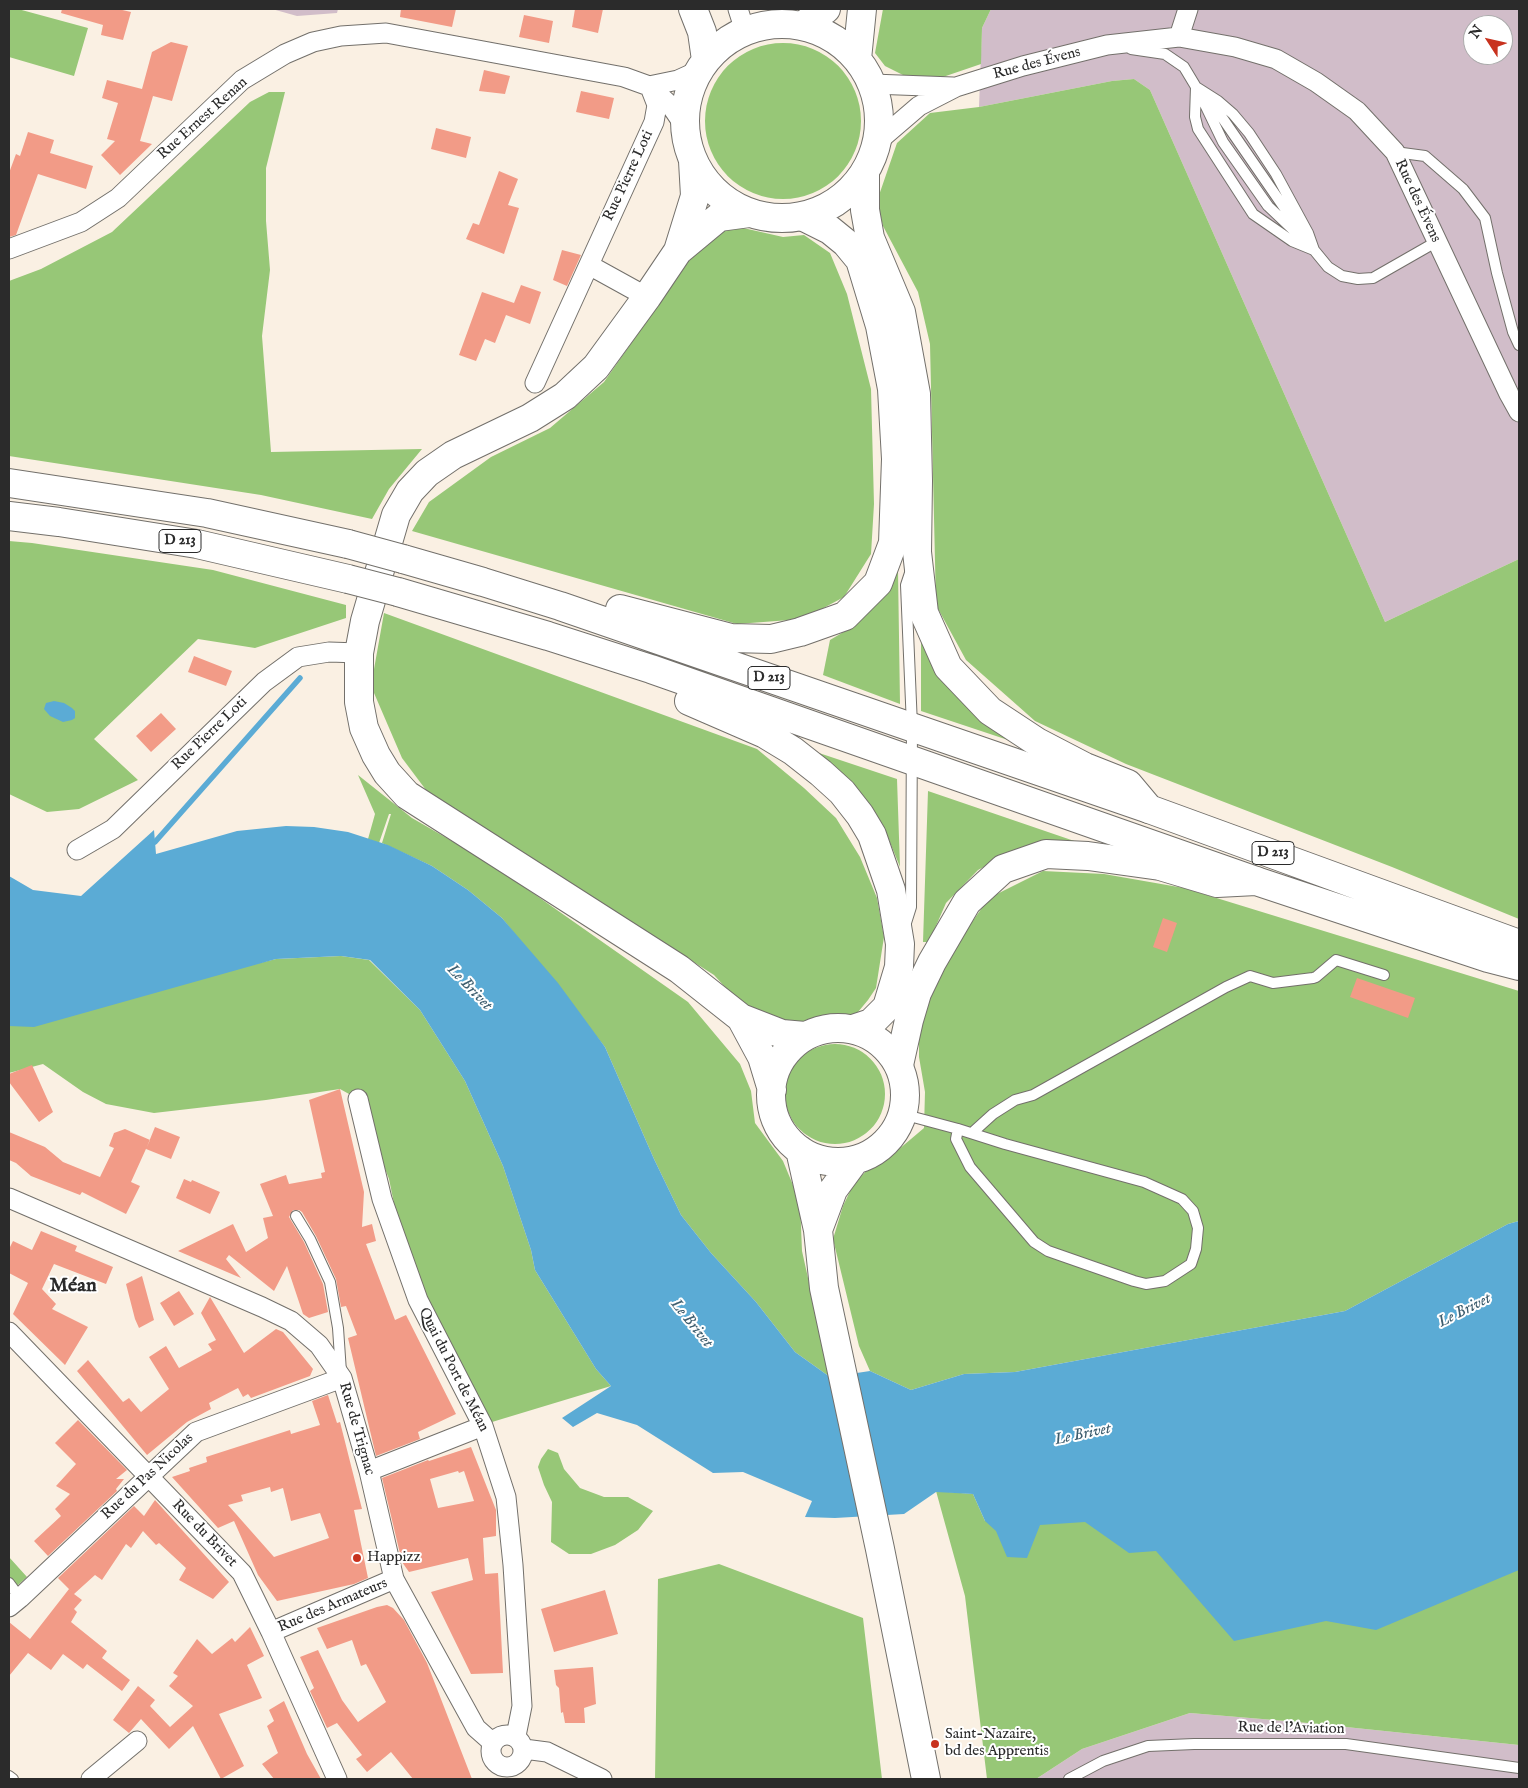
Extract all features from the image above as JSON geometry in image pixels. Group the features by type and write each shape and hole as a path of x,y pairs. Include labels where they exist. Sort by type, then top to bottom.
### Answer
{"main road":[{"path":"693,9 702,32 703,65"},
{"path":"703,9 740,25 792,24 802,26 833,38 857,59 872,84 879,113 877,142 865,172 849,192 828,208 804,216 776,219 749,213 726,201 706,183 693,161 684,125 691,87 703,65 740,25"},
{"path":"802,26 826,9"},
{"path":"857,59 862,9"},
{"path":"678,251 695,196 693,161"},
{"path":"865,172 865,210 870,238 901,312 916,394 917,552 924,613 948,667 990,711 1037,742 1085,767 1128,784 1149,809"},
{"path":"749,213 719,217 678,251 596,367 565,396 530,418 453,454 427,473 410,491 396,515 365,621 359,653 359,702 364,728 376,755 387,773 407,795 679,969 741,1018 782,1034 805,1036"},
{"path":"560,606 591,601 731,638 772,639 800,632 845,616 878,583 893,543 896,460 892,389 880,326 860,260 846,243 830,230 804,216"},
{"name":"D 213","path":"9,482 207,513 348,544 483,582 560,606 912,726 1149,809 1519,944"},
{"name":"D 213","path":"9,516 197,544 398,592 548,636 651,669 1256,881 1488,958 1519,966"},
{"path":"548,636 575,658 675,695 765,734 793,751 821,772 842,792 860,815 872,834 891,890 900,944 900,967 887,1007 871,1022 853,1029"},
{"path":"899,1065 917,993 932,962 967,902 1003,869 1046,854 1088,856 1160,866 1217,883 1256,881"},
{"path":"741,1018 762,1057 772,1090"},
{"path":"836,1028 853,1029 872,1036 888,1049 899,1065 904,1081 905,1098 902,1114 892,1135 875,1150 855,1160 836,1162 817,1158 800,1150 787,1138 778,1124 772,1107 772,1090 776,1069 788,1050 805,1036 820,1030 836,1028"},
{"path":"800,1150 818,1230 824,1288 831,1324 880,1549 926,1779"},
{"path":"818,1230 833,1190 855,1160"}],"street":[{"path":"1179,37 1188,9"},
{"name":"Rue Ernest Renan","path":"9,249 81,222 118,198 242,80 285,54 313,42 341,36 386,33 624,77 649,86 671,106 684,125"},
{"name":"Rue des Évens","path":"877,142 919,106 956,88 1023,66 1108,45 1179,37 1235,47 1276,59 1316,82 1357,111 1395,152 1436,242 1519,412"},
{"path":"649,86 678,80 703,65"},
{"name":"Rue des Évens","path":"872,84 956,88"},
{"name":"Rue Pierre Loti","path":"535,383 654,122 657,105 649,86"},
{"path":"589,265 647,297"},
{"name":"Rue Pierre Loti","path":"77,850 113,829 264,682 298,657 329,652 359,653"},
{"name":"Quai du Port de Méan","path":"358,1099 382,1199 418,1300 483,1426 506,1497 513,1565 522,1706 520,1743"},
{"name":"Rue de Trignac","path":"9,1198 291,1321 319,1345 342,1378 369,1471 394,1579 476,1728 493,1743"},
{"name":"Rue du Brivet","path":"9,1332 242,1573 271,1632 337,1779"},
{"name":"Rue du Pas Nicolas","path":"14,1603 196,1432 342,1378"},
{"path":"369,1471 483,1426"},
{"name":"Rue des Armateurs","path":"271,1632 394,1579"},
{"path":"520,1743 521,1760 513,1773 493,1759 491,1748 493,1743 500,1735 511,1734 520,1743 547,1752 602,1779"},
{"path":"91,1779 137,1741"}],"lane":[{"path":"1108,45 1165,54 1184,68 1196,87 1223,142 1268,206 1314,250 1328,267 1342,276 1358,279 1373,278 1436,242"},
{"path":"1196,87 1218,101 1233,114 1249,133 1276,174 1308,234 1314,250"},
{"path":"1196,87 1195,117 1198,129 1253,214 1292,241 1314,250"},
{"path":"1395,152 1425,156 1463,189 1485,218 1499,282 1513,332 1519,345"},
{"path":"900,944 911,907 910,761 912,726 906,584 917,552"},
{"path":"972,1133 993,1114 1015,1100 1033,1095 1226,987 1250,976 1273,984 1313,978 1336,960 1384,975"},
{"path":"902,1114 958,1129 972,1133 1005,1144 1144,1182 1182,1199 1193,1211 1198,1228 1196,1249 1191,1264 1165,1281 1146,1284 1048,1251 1034,1242 970,1167 956,1139 958,1129"},
{"path":"296,1216 310,1239 330,1282 338,1328 342,1378"},
{"path":"9,1583 14,1603"},
{"name":"Rue de l'Aviation","path":"1069,1779 1103,1761 1148,1746 1194,1744 1346,1744 1519,1768"},
{"path":"9,1776 13,1779"}],"shaded area":[{"path":"272,9 338,9 337,13 297,16"},
{"path":"991,9 1519,9 1519,559 1385,622 1150,90 1134,79 1112,81 979,107 982,28"},
{"path":"1190,1713 1519,1745 1519,1779 1036,1779 1082,1749"}],"green space":[{"path":"9,9 18,9 88,28 74,76 9,57"},
{"path":"883,9 991,9 982,28 981,64 940,78 903,75 885,66 875,53"},
{"path":"775,43 791,43 806,46 820,52 833,60 844,71 858,98 861,121 860,136 852,158 844,171 833,182 806,196 791,199 775,199 760,196 746,190 733,182 722,171 708,144 705,129 705,113 708,98 714,84 722,71 733,60 760,46"},
{"path":"1134,79 1150,90 1385,622 1519,559 1519,919 1392,867 1126,764 1035,721 966,660 936,605 930,344 918,292 883,226 877,201 897,143 930,113 979,107 1112,81"},
{"path":"269,92 285,92 266,168 266,221 270,270 262,336 271,452 422,449 389,489 372,519 261,495 9,456 9,281 41,269 112,232 250,102"},
{"path":"730,225 783,237 804,235 830,253 847,294 871,389 874,504 871,554 844,597 803,619 737,624 412,531 429,502 491,457 550,428 604,382 710,231"},
{"path":"9,541 213,570 346,605 346,618 255,648 198,639 94,739 138,780 79,809 47,812 9,794"},
{"path":"898,570 900,704 823,675 830,640 857,624 881,597"},
{"path":"384,613 757,749 804,788 836,818 860,857 877,898 884,937 876,988 868,1000 858,1012 844,1020 795,1027 777,1024 737,1000 714,975 429,794 402,758 371,686"},
{"path":"921,637 1023,745 921,711"},
{"path":"819,753 897,779 900,867 883,825 857,790"},
{"path":"358,775 412,818 490,863 688,1002 740,1064 751,1091 755,1123 783,1161 800,1202 802,1251 830,1377 795,1352 756,1302 711,1253 681,1215 654,1159 605,1047 502,918 468,890 432,866 382,843 391,814 389,814 379,843 368,839 375,814"},
{"path":"928,791 1086,845 1020,848 978,870 946,903 929,942 923,942"},
{"path":"1043,871 1104,874 1184,888 1519,991 1519,1221 1508,1224 1345,1311 1015,1372 964,1374 911,1390 870,1371 859,1346 833,1239 843,1206 853,1185 869,1168 898,1150 924,1128 925,1092 919,1057 919,1011 950,953 989,898"},
{"path":"341,956 369,960 420,1010 465,1081 503,1166 531,1250 535,1270 596,1369 611,1386 492,1422 422,1299 405,1257 389,1179 358,1099 340,1089 154,1113 106,1104 83,1092 43,1064 9,1073 9,1023 276,959"},
{"path":"835,1044 854,1048 870,1059 881,1075 885,1094 881,1113 870,1129 854,1140 835,1144 816,1140 800,1129 789,1113 785,1094 789,1075 800,1059 816,1048"},
{"path":"1519,1336 1519,1745 1190,1713 1082,1749 1036,1779 987,1779 965,1596 936,1491 973,1494 985,1521"},
{"path":"548,1449 558,1453 564,1469 580,1488 604,1497 628,1497 653,1511 638,1530 615,1545 591,1554 569,1554 551,1542 552,1502 538,1467"},
{"path":"9,1557 27,1577 9,1593"},
{"path":"719,1564 863,1618 882,1779 655,1779 658,1579"}],"water":[{"path":"54,701 64,703 72,708 75,711 75,718 63,722 50,716 44,709 46,703"},
{"name":"Le Brivet","path":"286,826 314,827 348,832 388,845 432,866 468,890 502,918 558,983 605,1047 654,1159 681,1215 711,1253 756,1302 795,1352 830,1377 870,1371 911,1390 964,1374 1015,1372 1345,1311 1508,1224 1519,1221 1519,1570 1376,1630 1326,1621 1234,1641 1156,1551 1129,1553 1085,1522 1040,1525 1027,1558 1007,1557 996,1531 985,1521 973,1494 936,1492 904,1514 835,1518 805,1517 812,1501 743,1472 713,1473 637,1425 597,1413 573,1427 562,1418 611,1386 596,1369 535,1270 531,1250 503,1166 465,1081 420,1010 370,960 341,956 276,959 34,1027 9,1026 9,876 33,890 81,896 154,830 156,854 237,831"}],"building":[{"path":"62,9 118,9 131,12 123,40 101,35 103,25 61,13"},
{"path":"401,9 456,9 452,27 400,17"},
{"path":"575,9 603,9 598,33 572,27"},
{"path":"524,15 553,21 549,43 519,37"},
{"path":"171,42 188,46 172,101 153,96 140,141 152,144 120,175 101,155 115,141 107,139 118,103 102,98 107,80 142,89 152,52"},
{"path":"484,70 510,76 505,94 479,91"},
{"path":"581,91 614,98 609,119 576,112"},
{"path":"436,128 471,137 466,158 431,149"},
{"path":"28,132 54,140 50,153 93,166 86,189 38,174 16,235 9,237 9,173 16,154 20,156"},
{"path":"499,171 518,179 508,205 519,208 504,254 466,239 473,223 479,225"},
{"path":"562,250 581,255 567,286 553,280"},
{"path":"521,285 541,292 530,324 506,315 495,343 485,339 476,361 459,355 482,292 514,303"},
{"path":"194,656 232,671 226,686 188,672"},
{"path":"161,713 176,729 151,752 136,736"},
{"path":"1163,918 1177,923 1167,952 1153,947"},
{"path":"1357,978 1415,998 1408,1018 1350,997"},
{"path":"32,1065 53,1112 39,1122 9,1082 9,1074"},
{"path":"340,1089 364,1192 362,1227 372,1224 376,1241 366,1244 395,1320 406,1315 456,1414 418,1432 420,1439 376,1456 348,1338 357,1335 346,1306 341,1307 336,1279 316,1236 302,1212 293,1210 289,1217 304,1242 323,1284 328,1312 309,1318 303,1314 287,1266 274,1291 229,1255 226,1259 241,1278 178,1251 233,1224 246,1252 268,1238 263,1218 273,1216 260,1184 286,1175 289,1184 322,1178 321,1173 325,1172 309,1100"},
{"path":"155,1127 180,1137 171,1159 146,1149"},
{"path":"125,1129 150,1140 131,1182 140,1186 126,1214 82,1192 80,1195 31,1176 16,1163 9,1160 9,1132 45,1147 63,1162 100,1177 114,1148 109,1146 114,1133"},
{"path":"184,1179 191,1182 192,1180 220,1192 210,1214 176,1198"},
{"path":"41,1231 77,1246 75,1251 113,1267 106,1284 54,1264 42,1289 56,1304 52,1309 88,1327 65,1365 13,1314 28,1283 9,1273 9,1249 13,1241 32,1250"},
{"path":"142,1276 154,1320 139,1328 126,1284"},
{"path":"179,1291 194,1314 174,1326 160,1303"},
{"path":"210,1297 244,1353 276,1329 283,1332 313,1369 310,1376 251,1398 248,1394 243,1397 238,1388 209,1403 211,1409 187,1422 147,1455 77,1371 88,1360 123,1402 129,1398 141,1412 169,1389 149,1357 166,1346 179,1368 212,1350 208,1344 216,1340 201,1313"},
{"path":"328,1395 337,1423 340,1422 362,1509 354,1510 368,1578 354,1584 277,1601 258,1575 234,1521 218,1528 172,1477 190,1471 189,1468 207,1462 206,1457 290,1430 291,1434 320,1425 312,1401","holes":["270,1487 271,1492 283,1488 291,1521 320,1513 329,1538 274,1557 228,1505 243,1501 241,1495"]},
{"path":"78,1420 127,1470 116,1479 124,1479 116,1489 117,1491 48,1556 34,1541 61,1516 55,1509 70,1494 56,1486 76,1464 55,1443"},
{"path":"471,1447 496,1510 496,1536 483,1538 485,1574 498,1573 503,1673 471,1674 431,1592 473,1580 468,1558 409,1572 402,1562 382,1478","holes":["458,1471 459,1473 464,1471 474,1501 438,1508 430,1479"]},
{"path":"155,1500 229,1582 213,1599 179,1580 186,1568 159,1543 156,1545 143,1531 131,1548 126,1544 102,1580 95,1575 74,1594 82,1600 74,1609 77,1612 71,1622 107,1651 102,1658 130,1680 122,1691 87,1664 83,1669 63,1654 51,1670 28,1653 9,1676 9,1622 30,1639 69,1589 58,1578 134,1506 144,1516"},
{"path":"605,1590 618,1634 554,1652 541,1609"},
{"path":"387,1605 393,1608 404,1620 427,1663 472,1779 413,1779 391,1752 367,1772 356,1759 362,1755 337,1723 327,1728 310,1691 314,1688 300,1657 318,1650 342,1700 358,1722 386,1702 366,1664 361,1666 352,1640 327,1649 317,1628"},
{"path":"250,1627 264,1656 247,1665 262,1698 219,1714 244,1766 221,1779 193,1726 169,1749 141,1719 129,1733 113,1720 138,1686 155,1700 150,1706 170,1727 193,1706 169,1686 178,1676 173,1673 197,1639 212,1654 232,1638 235,1642"},
{"path":"593,1667 596,1704 584,1708 585,1723 565,1723 563,1712 561,1713 559,1688 556,1685 554,1670"},
{"path":"284,1701 307,1754 321,1779 274,1779 262,1764 278,1753 267,1726 274,1721 269,1710"}],"waterway":[{"path":"155,842 300,678"}],"place":[{"name":"Happizz","path":"357,1558"},
{"name":"Saint-Nazaire, bd des Apprentis","path":"935,1744"}],"district":[{"name":"Méan","path":"73,1287"}]}
